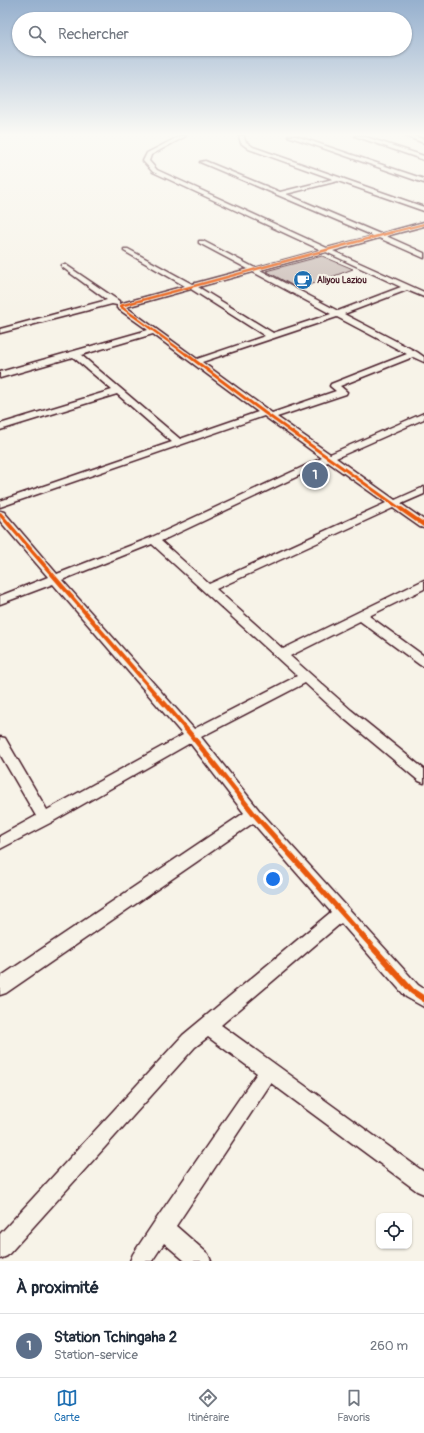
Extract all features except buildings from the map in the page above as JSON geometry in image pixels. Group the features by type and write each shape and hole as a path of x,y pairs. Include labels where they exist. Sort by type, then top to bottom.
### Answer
{"street":[{"path":"207,195 424,295"},
{"path":"282,195 424,256"},
{"path":"383,195 424,209"},
{"path":"120,306 424,224"},
{"path":"200,242 424,360"},
{"path":"126,250 192,287 273,337"},
{"path":"64,266 267,415 424,525"},
{"path":"195,362 338,314 407,286"},
{"path":"0,331 113,301"},
{"path":"0,375 154,331"},
{"path":"75,354 179,443"},
{"path":"0,504 179,443 343,392 334,386 414,354"},
{"path":"0,427 118,391"},
{"path":"0,600 154,540 329,458 424,416"},
{"path":"207,589 424,490"},
{"path":"0,514 192,736 254,814 412,991 424,999"},
{"path":"154,540 346,713 424,777"},
{"path":"281,655 424,584"},
{"path":"360,615 424,662"},
{"path":"0,843 192,736 306,677"},
{"path":"0,742 45,819"},
{"path":"0,987 254,814"},
{"path":"0,1249 189,1041 342,913"},
{"path":"208,1026 424,1184"},
{"path":"140,1261 269,1071"},
{"path":"162,1228 201,1261"}],"cycle path":[{"path":"424,224 120,306 265,413 424,525"},
{"path":"0,514 192,736 254,814 412,991 424,999"}],"place":[{"name":"Aliyou Laziou","path":"303,280"},
{"name":"Station Tchingaha 2","path":"315,475"}]}
